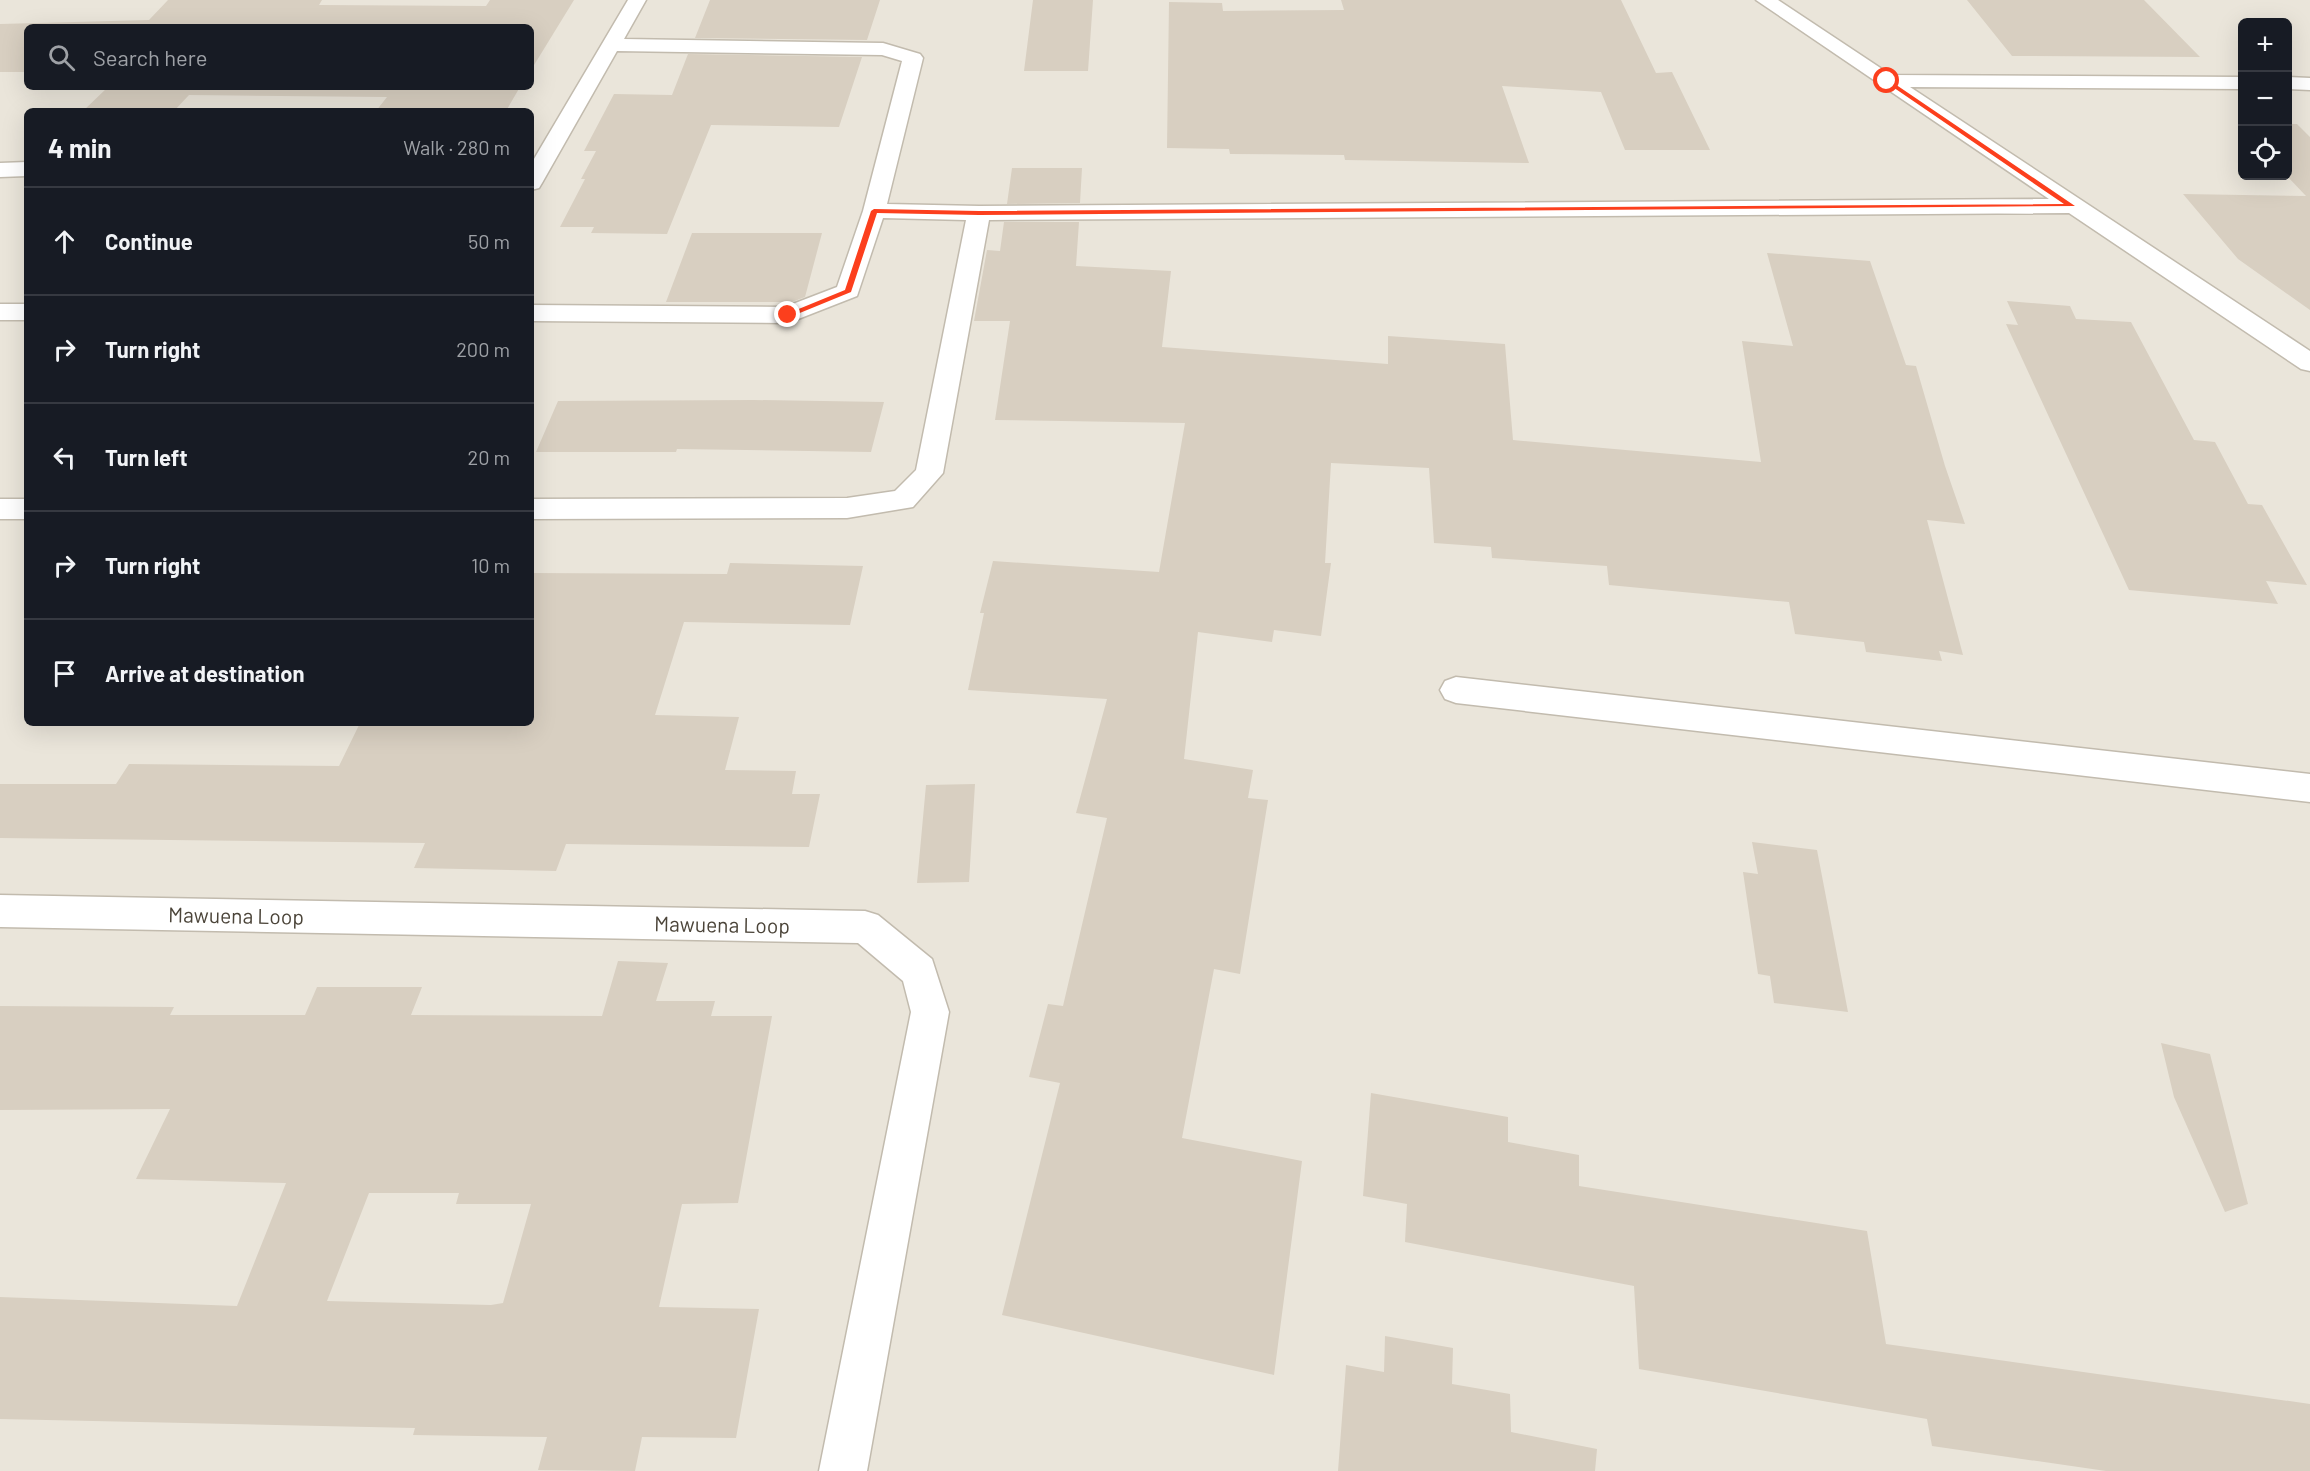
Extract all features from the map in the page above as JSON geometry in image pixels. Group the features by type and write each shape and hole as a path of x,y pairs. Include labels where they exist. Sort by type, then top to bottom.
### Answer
{"street":[{"path":"537,157 637,0"},
{"path":"1765,0 2310,363"},
{"path":"534,313 788,315 848,291 874,211 913,58 883,49 610,45"},
{"path":"1887,81 2238,83"},
{"path":"2292,83 2310,84"},
{"path":"0,170 24,169"},
{"path":"874,211 979,213 2072,206"},
{"path":"534,508 847,508 903,500 929,472 979,213"},
{"path":"0,312 24,312"},
{"path":"0,509 24,509"},
{"path":"1456,690 2310,788"},
{"name":"Mawuena Loop","path":"0,911 865,927 919,971 930,1012 922,1069 843,1471"}],"shaded area":[{"path":"0,0 2310,0 2310,1471 0,1471"}],"building":[{"path":"168,0 322,0 319,5 486,6 490,0 574,0 534,65 534,24 24,24 24,72 0,72 0,24 149,20"},
{"path":"710,0 880,0 867,40 695,38"},
{"path":"1033,0 1093,0 1088,71 1024,71"},
{"path":"1341,0 1621,0 1656,73 1672,72 1710,150 1625,150 1601,92 1502,86 1529,163 1345,160 1344,155 1230,154 1229,149 1167,148 1169,2 1222,3 1223,11 1344,10"},
{"path":"1967,0 2144,0 2200,57 2012,56"},
{"path":"688,54 862,57 839,127 711,125 667,234 591,233 594,227 560,227 585,179 581,179 596,151 584,151 614,94 672,95"},
{"path":"105,90 518,90 508,108 378,108 387,97 189,95 177,108 86,108"},
{"path":"2292,124 2297,124 2310,137 2310,310 2238,259 2183,194 2306,196 2291,180"},
{"path":"1012,168 1082,168 1080,203 1007,204"},
{"path":"1004,222 1079,222 1076,266 1171,271 1162,347 1388,364 1388,336 1505,344 1513,440 1761,462 1742,341 1793,346 1767,253 1870,261 1906,365 1916,366 1945,466 1965,524 1927,520 1963,655 1939,651 1942,661 1866,652 1864,642 1795,634 1789,602 1609,585 1607,566 1492,558 1491,547 1434,543 1429,468 1331,463 1325,563 1331,563 1321,636 1274,630 1272,642 1198,632 1184,759 1253,770 1248,798 1268,800 1240,974 1214,969 1182,1138 1302,1161 1274,1375 1002,1315 1060,1083 1029,1077 1048,1004 1063,1006 1107,818 1076,813 1107,699 968,690 984,613 980,613 993,561 1159,572 1185,423 995,420 1010,321 974,321 987,250 1000,251"},
{"path":"692,233 822,233 805,297 792,302 666,302"},
{"path":"2007,301 2070,306 2076,319 2131,322 2194,440 2215,442 2248,504 2262,505 2307,585 2266,581 2278,604 2129,590 2006,324 2018,325"},
{"path":"558,401 884,402 871,452 677,449 676,452 536,452"},
{"path":"730,563 863,566 850,625 684,622 655,715 739,717 725,770 796,771 792,794 820,794 809,847 566,844 556,871 414,868 425,843 0,838 0,784 116,784 129,764 339,766 359,726 534,726 534,573 727,574"},
{"path":"975,784 969,882 917,883 926,785"},
{"path":"1752,842 1817,850 1848,1012 1774,1003 1770,976 1758,974 1743,872 1758,874"},
{"path":"618,961 668,963 656,1001 715,1001 711,1016 772,1016 738,1203 682,1204 659,1307 759,1309 736,1438 642,1437 635,1471 538,1470 547,1437 413,1435 415,1428 0,1419 0,1297 237,1306 286,1183 136,1179 170,1109 0,1110 0,1006 174,1007 170,1015 305,1015 317,987 422,987 411,1015 602,1016","holes":["369,1193 459,1193 456,1204 531,1204 503,1303 491,1305 327,1301"]},
{"path":"2161,1043 2210,1054 2248,1204 2225,1212 2174,1097"},
{"path":"1371,1093 1508,1117 1508,1142 1579,1155 1579,1186 1867,1231 1886,1344 2310,1404 2310,1471 2106,1471 1932,1446 1927,1419 1639,1369 1634,1286 1405,1242 1407,1204 1363,1196"},
{"path":"1385,1336 1453,1348 1452,1384 1510,1394 1511,1432 1597,1449 1595,1471 1338,1471 1346,1365 1384,1372"}],"route":[{"path":"788,315 848,291 874,211 979,213 2072,206 1887,81"}]}
